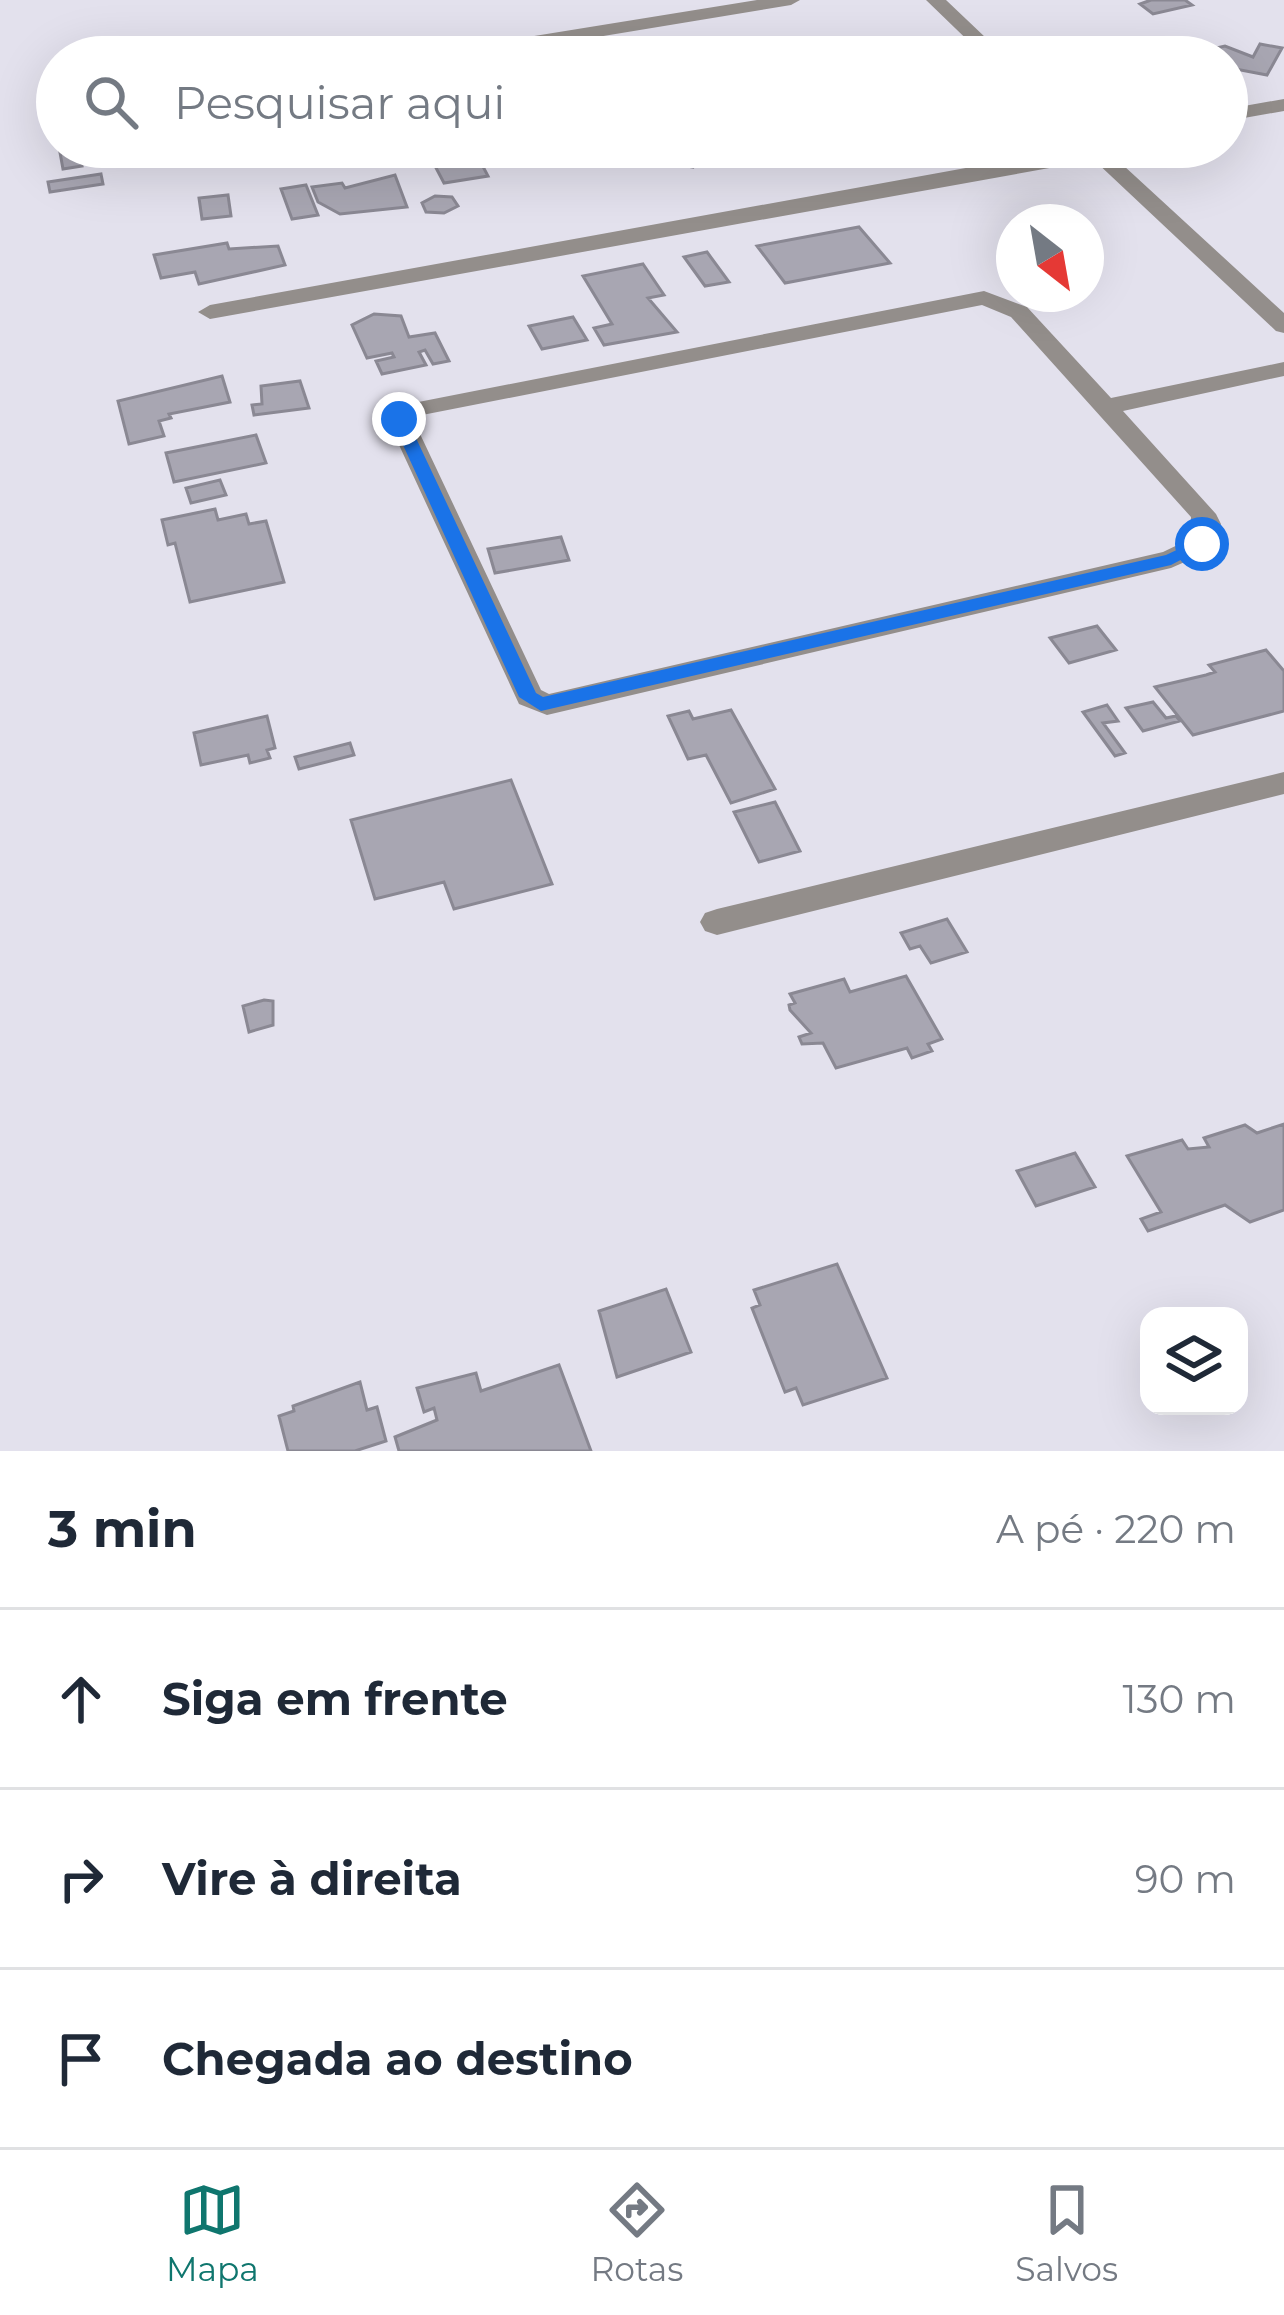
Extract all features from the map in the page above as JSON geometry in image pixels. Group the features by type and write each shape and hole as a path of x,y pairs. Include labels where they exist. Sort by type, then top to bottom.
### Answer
{"street":[{"path":"570,36 790,0"},
{"path":"938,2 972,0"},
{"path":"938,2 974,36"},
{"path":"1248,111 1284,105"},
{"path":"210,312 996,168"},
{"path":"1120,168 1284,326"},
{"path":"984,298 1019,312 1106,406 1203,514 1208,534 1193,551 547,705 529,697 399,419 410,407 984,298"},
{"path":"1106,406 1284,369"},
{"path":"717,922 1284,783"}],"building":[{"path":"1185,0 1192,5 1153,14 1140,4"},
{"path":"1260,44 1282,48 1267,75 1248,71 1248,55 1253,57"},
{"path":"436,168 484,168 488,176 444,183"},
{"path":"101,174 103,184 50,192 48,182"},
{"path":"395,175 407,207 340,214 318,202 312,187 342,183 345,188"},
{"path":"306,185 318,215 292,219 281,189"},
{"path":"228,195 231,216 202,219 199,198"},
{"path":"435,196 452,197 458,206 444,213 426,212 422,203"},
{"path":"859,227 890,263 785,283 757,246"},
{"path":"227,243 229,249 278,246 285,265 199,284 195,272 161,278 154,255"},
{"path":"707,252 729,282 705,286 684,257"},
{"path":"643,264 664,295 648,298 677,332 604,345 594,328 612,324 583,276"},
{"path":"374,314 401,316 409,337 435,333 449,361 433,364 425,350 419,352 426,365 382,374 376,361 394,357 392,353 367,358 352,325"},
{"path":"573,317 587,340 542,349 529,326"},
{"path":"222,376 230,402 169,414 171,418 159,421 164,436 129,444 118,401"},
{"path":"300,381 309,408 254,415 252,405 262,404 261,386"},
{"path":"256,435 266,463 174,482 166,453"},
{"path":"220,480 226,495 191,503 186,488"},
{"path":"215,509 218,520 246,514 249,524 266,521 284,582 190,602 175,543 168,545 162,520"},
{"path":"561,537 569,560 495,573 488,549"},
{"path":"1097,626 1116,650 1069,663 1050,638"},
{"path":"1266,650 1284,671 1284,711 1193,735 1155,687 1215,672 1209,665"},
{"path":"1153,702 1166,718 1176,716 1180,721 1143,731 1126,708"},
{"path":"1107,705 1118,721 1103,723 1125,753 1115,756 1083,712"},
{"path":"731,710 775,789 731,803 706,755 688,759 668,716 689,711 693,719"},
{"path":"267,716 275,748 267,750 270,758 250,763 248,755 201,765 194,733"},
{"path":"350,743 354,755 299,769 295,757"},
{"path":"511,780 552,884 454,909 444,882 375,899 351,820"},
{"path":"775,802 800,851 759,862 734,812"},
{"path":"947,919 967,952 931,963 920,946 910,949 901,933"},
{"path":"906,976 942,1039 928,1044 932,1051 912,1058 907,1048 836,1068 823,1043 802,1044 799,1037 811,1033 790,1010 789,1005 795,1003 790,994 844,979 850,992"},
{"path":"273,1001 273,1025 249,1032 243,1006"},
{"path":"1284,1124 1284,1210 1250,1222 1225,1205 1148,1231 1141,1219 1161,1212 1127,1156 1182,1140 1188,1149 1209,1147 1204,1138 1245,1125 1257,1133"},
{"path":"1075,1153 1095,1187 1036,1206 1017,1171"},
{"path":"837,1264 887,1378 803,1405 796,1388 785,1392 752,1308 760,1305 754,1290"},
{"path":"666,1289 691,1352 617,1377 599,1311"},
{"path":"559,1365 591,1451 399,1451 395,1437 437,1420 434,1408 424,1412 417,1388 476,1373 481,1391"},
{"path":"360,1382 367,1410 377,1407 386,1441 355,1451 288,1451 279,1416 294,1411 293,1406"}],"route":[{"path":"399,419 529,697 547,705 1171,560 1202,544"}]}
